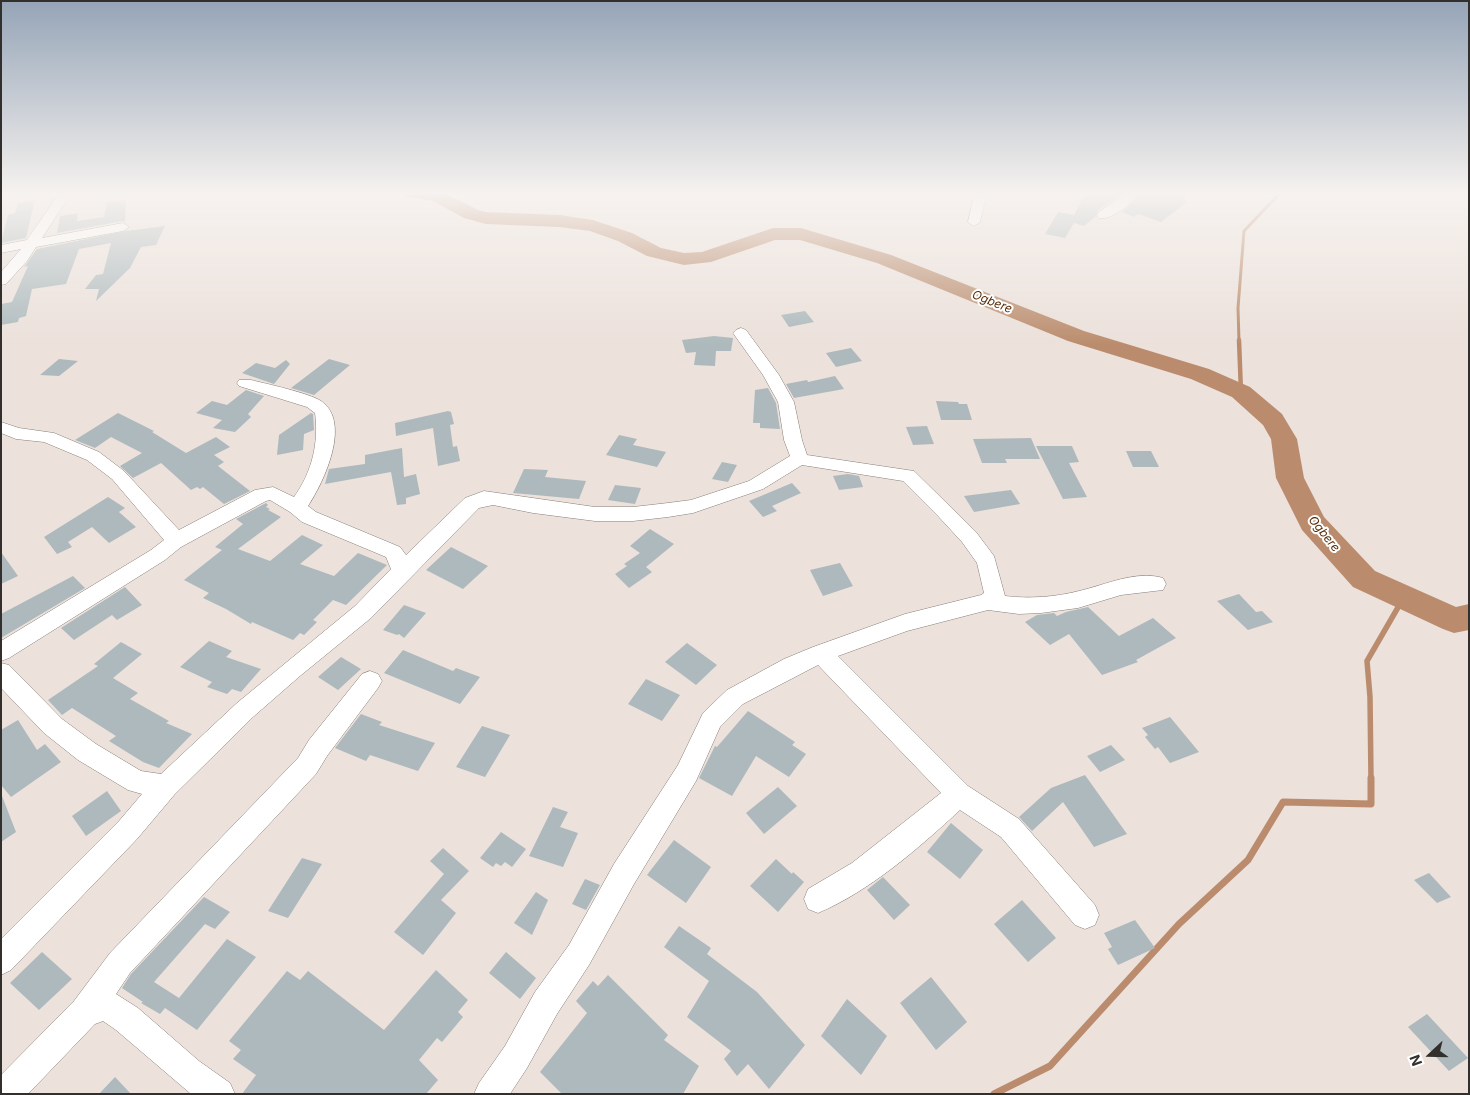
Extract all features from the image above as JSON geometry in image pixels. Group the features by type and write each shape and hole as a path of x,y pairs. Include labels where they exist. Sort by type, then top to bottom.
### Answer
{"street":[{"path":"1,249 37,243"},
{"path":"1,281 32,244"},
{"path":"741,333 786,402 793,428 793,442 799,451 799,459"},
{"path":"245,383 313,403 323,411 327,428 318,470 309,491 297,506"},
{"path":"1,427 16,433 48,437 93,456 118,475 136,494 173,536 174,542"},
{"path":"1,960 128,830 166,786 252,704 363,612 472,503 484,498 595,514 633,514 693,506 756,485 799,459 908,475 969,537 987,561 995,595 988,602"},
{"path":"1,652 158,555 174,542 262,495 273,493 297,506 309,517 393,552 400,562 402,571"},
{"path":"490,1094 516,1057 546,1003 578,956 624,874 687,774 711,720 735,697 792,666 821,653 905,623 988,602 1019,606 1041,605 1078,600 1121,587 1156,584"},
{"path":"821,653 958,794 1010,828 1085,915"},
{"path":"1,672 53,726 87,752 137,782 166,786"},
{"path":"5,1094 84,1012 120,963 307,766 318,748 370,681"},
{"path":"818,899 835,892 884,856 958,794"},
{"path":"84,1012 105,1005 127,1019 188,1072 219,1094"}],"building":[{"path":"66,243 110,243 79,249 66,284 32,289 26,316 19,318 18,322 1,325 1,304 12,302 28,266 24,267 37,249"},
{"path":"111,243 157,243 156,245 141,247 130,268 96,301 99,289 85,289 96,275 103,274"},
{"path":"805,311 814,322 789,327 781,315"},
{"path":"714,336 733,338 731,351 716,351 715,366 694,365 696,352 686,353 682,340"},
{"path":"851,348 862,361 836,367 826,353"},
{"path":"59,359 78,361 59,376 40,375"},
{"path":"329,359 350,365 314,395 291,388"},
{"path":"286,360 290,364 274,384 242,373 256,363 275,368"},
{"path":"835,376 844,389 794,398 786,384 807,380 808,382"},
{"path":"768,388 776,403 780,429 760,428 760,423 753,423 755,390"},
{"path":"246,390 264,396 248,414 251,417 235,432 213,428 222,420 196,413 212,401 227,405"},
{"path":"936,401 967,404 972,420 941,420"},
{"path":"448,411 451,412 454,424 450,425 453,447 457,446 460,461 438,466 433,428 396,436 395,423"},
{"path":"118,413 154,431 152,432 186,453 216,437 230,447 214,455 224,462 218,466 250,491 224,504 203,487 191,490 161,463 133,478 120,466 142,453 111,437 95,448 75,440"},
{"path":"311,413 313,414 314,430 304,434 303,450 277,455 279,435"},
{"path":"927,426 934,444 913,445 906,427"},
{"path":"619,435 637,439 633,445 666,452 657,467 606,455"},
{"path":"1031,438 1040,459 1005,459 1007,463 982,463 973,439"},
{"path":"1036,446 1072,446 1079,462 1069,463 1087,497 1063,499"},
{"path":"402,448 404,477 416,474 420,494 406,498 406,504 397,505 391,472 325,484 329,469 365,464 365,455"},
{"path":"1126,451 1151,451 1159,467 1133,467"},
{"path":"722,462 737,465 728,482 712,479"},
{"path":"524,469 548,470 545,477 586,481 579,499 513,493"},
{"path":"848,474 859,476 863,487 839,490 833,476"},
{"path":"792,483 801,493 772,506 777,511 763,517 749,501"},
{"path":"615,485 641,488 635,504 608,500"},
{"path":"1011,490 1020,504 974,512 964,496"},
{"path":"108,497 125,508 119,512 136,527 109,543 92,527 68,542 72,547 57,554 44,537"},
{"path":"266,503 268,505 266,507 270,509 268,510 281,517 238,549 270,561 302,535 323,545 300,564 334,576 358,553 387,565 346,605 333,600 313,620 317,622 304,635 300,633 293,640 252,622 251,624 203,598 209,593 184,580 222,550 215,547 243,524 236,519"},
{"path":"650,529 674,544 646,567 652,572 629,588 615,574 627,566 624,564 640,553 630,546"},
{"path":"451,547 488,566 463,589 426,570"},
{"path":"1,552 18,576 1,584"},
{"path":"840,563 853,586 823,596 810,570"},
{"path":"73,576 85,588 1,638 1,614"},
{"path":"125,587 142,605 117,620 112,615 74,640 61,628"},
{"path":"1239,594 1256,612 1262,611 1273,622 1248,630 1217,601"},
{"path":"404,605 426,613 404,638 399,634 383,630"},
{"path":"1088,607 1119,636 1153,618 1176,638 1136,660 1138,662 1102,675 1069,634 1050,645 1025,622 1037,615 1054,613 1057,616"},
{"path":"209,641 232,651 226,657 261,669 241,692 232,689 227,694 207,687 212,682 180,667"},
{"path":"121,642 142,654 113,678 138,693 130,699 169,721 166,723 192,734 159,768 143,762 109,741 116,736 72,708 62,715 48,700 98,666 94,664"},
{"path":"687,643 717,665 696,685 665,662"},
{"path":"403,650 453,671 456,668 480,677 460,704 384,673"},
{"path":"341,657 361,669 338,690 318,677"},
{"path":"646,679 680,695 662,721 628,704"},
{"path":"748,711 795,742 792,745 806,754 789,777 756,756 732,796 699,778 715,746 717,747"},
{"path":"361,714 382,722 379,725 435,743 418,771 370,755 366,761 335,748"},
{"path":"1170,717 1199,752 1170,763 1158,747 1155,749 1145,737 1148,735 1142,728"},
{"path":"18,720 37,750 45,744 61,762 11,797 1,785 1,730"},
{"path":"482,726 510,735 485,777 456,767"},
{"path":"1111,745 1125,760 1100,772 1087,756"},
{"path":"1085,775 1127,834 1094,847 1063,802 1032,831 1019,817 1051,788"},
{"path":"778,787 797,806 764,834 746,813"},
{"path":"107,791 121,811 86,836 72,816"},
{"path":"1,797 16,832 1,842"},
{"path":"553,807 568,812 560,827 578,833 563,867 529,856"},
{"path":"951,823 983,850 960,879 927,852"},
{"path":"501,832 526,849 512,867 505,862 501,866 496,863 493,867 480,858"},
{"path":"674,840 711,867 686,903 647,875"},
{"path":"443,848 469,871 441,900 456,913 423,955 394,932 444,874 430,861"},
{"path":"302,858 322,864 288,918 268,911"},
{"path":"776,859 804,882 778,912 750,886"},
{"path":"1429,873 1451,897 1437,903 1414,880"},
{"path":"883,877 910,905 894,920 867,890"},
{"path":"585,879 600,885 586,910 572,904"},
{"path":"536,892 548,900 532,935 514,923"},
{"path":"204,897 230,912 215,929 205,924 154,982 179,998 227,939 256,957 197,1030 165,1008 160,1014 141,1003 143,1002 122,988 131,974"},
{"path":"1022,900 1056,938 1028,962 994,924"},
{"path":"1135,920 1155,948 1118,965 1108,949 1112,947 1104,933"},
{"path":"679,926 711,948 707,954 757,992 805,1045 769,1089 748,1064 737,1076 724,1059 731,1051 687,1017 709,981 664,947"},
{"path":"42,952 72,979 39,1010 10,983"},
{"path":"506,952 536,978 520,999 489,973"},
{"path":"436,970 468,1000 458,1012 463,1017 442,1042 437,1038 419,1060 438,1080 426,1094 242,1094 256,1075 233,1059 241,1050 229,1041 287,971 300,980 308,971 384,1030"},
{"path":"608,975 668,1035 664,1040 699,1066 683,1094 562,1094 540,1072 587,1013 576,1001 593,981 598,986"},
{"path":"931,977 967,1022 936,1050 900,1003"},
{"path":"847,999 887,1036 861,1075 821,1036"},
{"path":"1427,1014 1468,1058 1449,1071 1408,1027"},
{"path":"115,1077 131,1094 99,1094"}],"waterway":[{"name":"Ogbere","path":"637,243 654,252 684,259 704,258 747,243"},
{"name":"Ogbere","path":"831,243 884,259 1076,336 1200,374 1241,392 1273,420 1284,439 1290,478 1312,523 1364,579 1454,620 1469,617"},
{"path":"1239,341 1238,308 1243,243"},
{"path":"1239,340 1241,392"},
{"path":"1371,779 1370,697 1367,661 1404,597"},
{"path":"994,1094 1050,1066 1179,924 1248,860 1283,802 1371,804 1371,779"}]}
